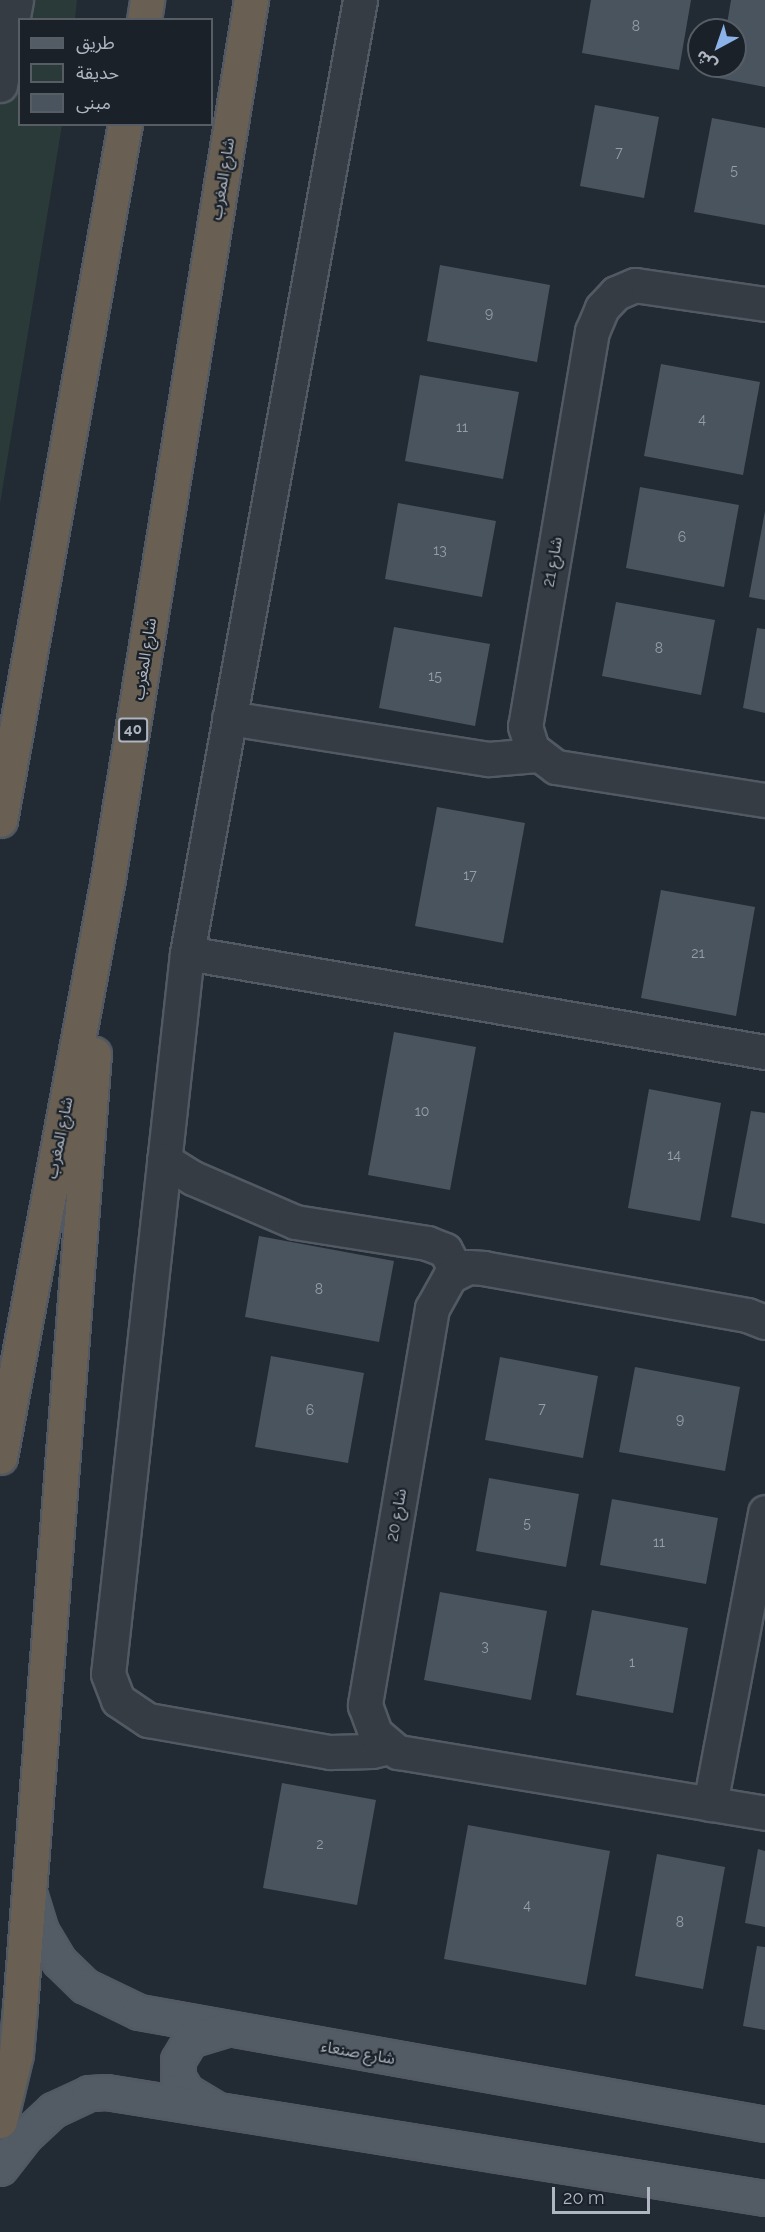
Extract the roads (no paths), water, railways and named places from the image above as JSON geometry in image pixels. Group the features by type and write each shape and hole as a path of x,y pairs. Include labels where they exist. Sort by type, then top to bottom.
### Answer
{"highway":[{"path":"144,18 146,0"},
{"name":"شارع المغرب","path":"0,1457 108,879 251,0"},
{"path":"239,82 259,0"},
{"path":"0,820 125,126"},
{"path":"0,2121 16,2054 28,1875 108,879"}],"main road":[{"name":"شارع صنعاء","path":"28,1875 30,1900 41,1931 59,1961 85,1986 139,2012 765,2124"},
{"path":"217,2110 186,2091 178,2068 181,2053 190,2040 225,2029"},
{"path":"0,2168 38,2122 71,2100 89,2093 106,2092 765,2198"}],"street":[{"path":"0,79 16,0"},
{"path":"360,0 187,953 109,1684 125,1707 148,1720 330,1752 372,1751 389,1747 406,1754 765,1813"},
{"name":"شارع 21","path":"537,755 528,742 525,726 597,317 609,298 635,285 765,303"},
{"path":"229,718 489,759 537,755 563,769 765,800"},
{"path":"187,953 765,1052"},
{"path":"164,1160 193,1178 295,1222 428,1243 445,1250 456,1271 484,1268 747,1315 765,1322"},
{"name":"شارع 20","path":"389,1747 370,1726 365,1705 432,1308 442,1285 456,1271"},
{"path":"710,1804 765,1512"}]}
